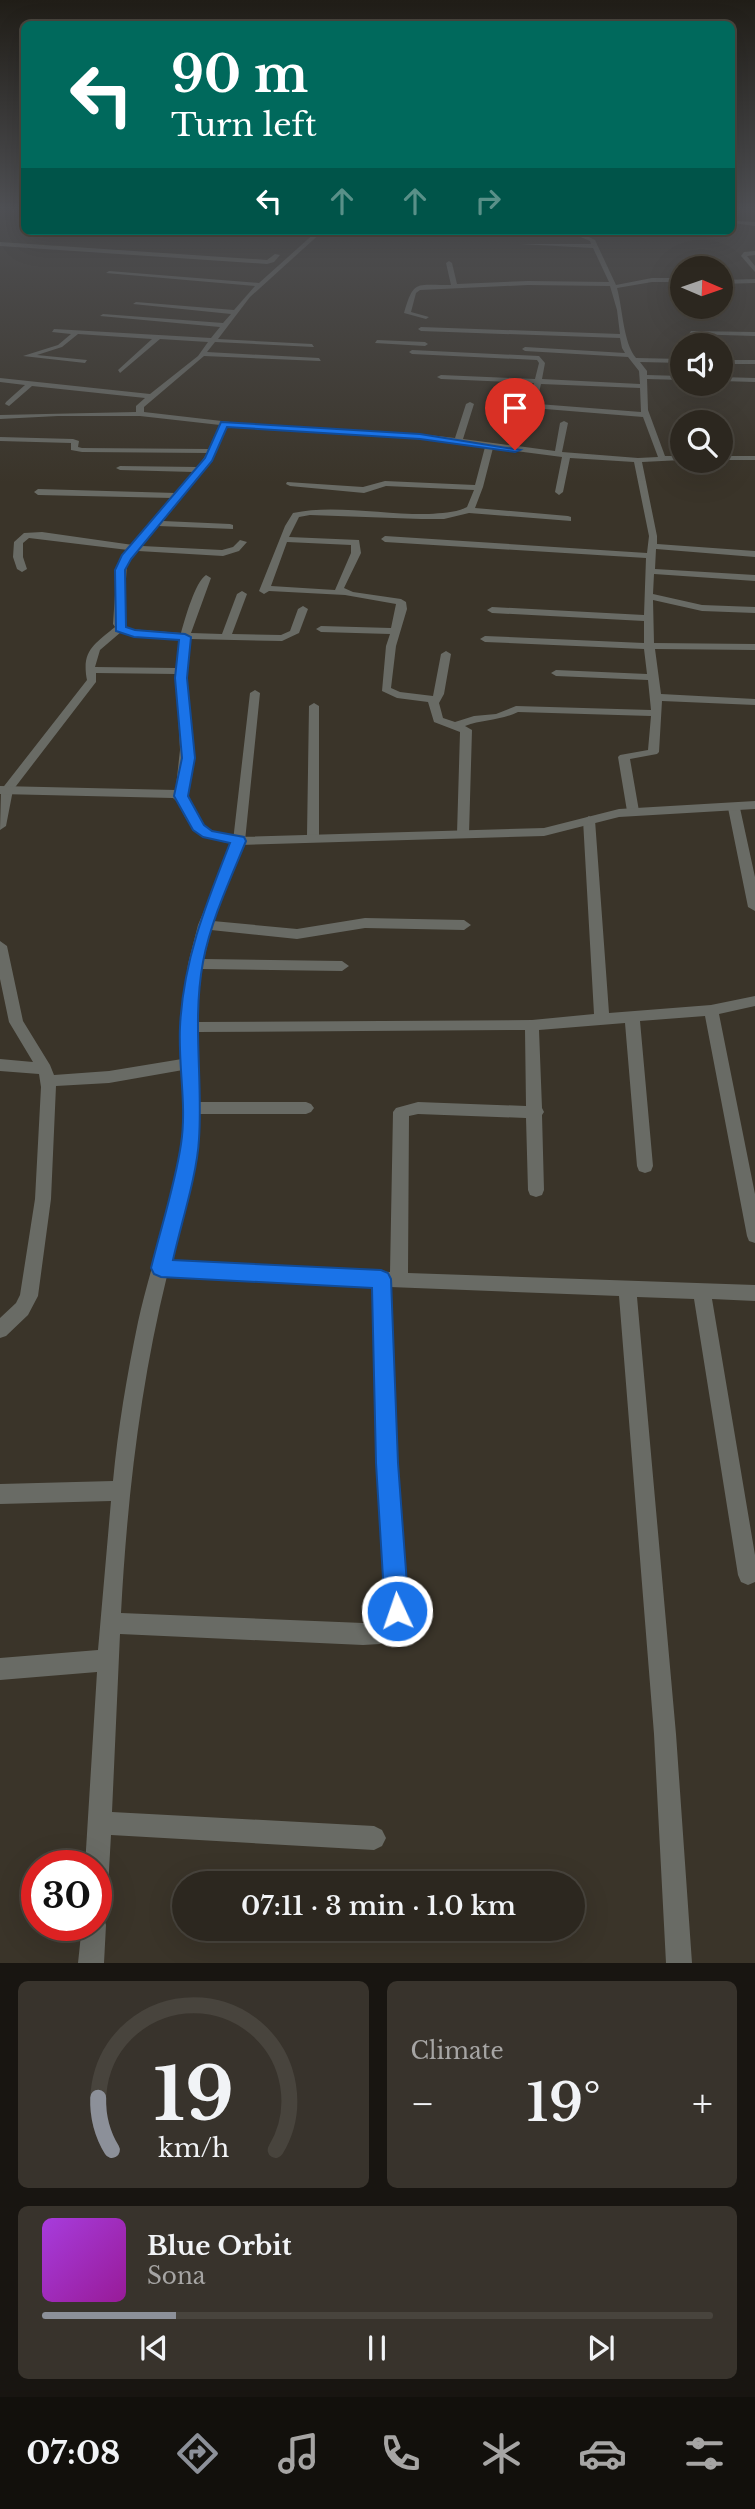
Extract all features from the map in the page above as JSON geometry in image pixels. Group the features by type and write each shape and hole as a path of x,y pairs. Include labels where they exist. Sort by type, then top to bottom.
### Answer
{"street":[{"path":"140,414 140,406 149,396 203,354 246,300"},
{"path":"411,300 407,313 426,317"},
{"path":"617,300 621,316 621,337 643,371 646,415 662,458"},
{"path":"136,304 234,312"},
{"path":"103,316 225,324"},
{"path":"421,329 621,337"},
{"path":"54,331 312,346"},
{"path":"77,332 60,346 26,356 85,362"},
{"path":"733,334 755,334"},
{"path":"120,371 158,337"},
{"path":"377,342 670,360"},
{"path":"412,352 539,358 542,363 533,401 541,408 646,415"},
{"path":"203,354 319,360"},
{"path":"733,362 755,362"},
{"path":"441,377 644,386"},
{"path":"644,377 670,378"},
{"path":"733,379 755,380"},
{"path":"0,380 149,396"},
{"path":"9,404 31,383"},
{"path":"458,441 470,404"},
{"path":"0,417 140,414 224,424 420,436 562,455 638,460 670,458"},
{"path":"559,492 564,423"},
{"path":"0,826 3,790 92,680 90,659 95,649 120,628 120,570 135,548 201,470 213,451 224,424"},
{"path":"0,439 73,441 76,443 74,448 82,450 213,451"},
{"path":"435,702 428,698 397,695 388,691 389,658 402,608 401,602 343,593 265,590 292,520 302,513 440,517 464,514 469,510 489,447"},
{"path":"733,458 755,458"},
{"path":"633,811 624,757 653,752 657,713 649,646 651,523 638,460"},
{"path":"120,468 201,470"},
{"path":"290,484 364,490 381,483 477,488"},
{"path":"38,492 179,496"},
{"path":"469,510 568,519"},
{"path":"157,523 230,527"},
{"path":"22,569 18,557 18,542 27,536 55,536 135,548 223,553 236,550 243,542"},
{"path":"284,539 356,542 356,553 339,589 343,593"},
{"path":"385,539 755,554"},
{"path":"649,571 755,578"},
{"path":"206,578 190,616 181,671 188,758 181,796 198,827 208,834 239,841 313,836 544,832 633,811 755,805"},
{"path":"225,638 242,594"},
{"path":"649,596 702,608 755,610"},
{"path":"120,628 134,634 185,637 290,636 303,609"},
{"path":"492,610 650,618"},
{"path":"321,629 395,631"},
{"path":"485,639 649,646 755,646"},
{"path":"446,654 441,686 435,702 438,720 466,730 463,834"},
{"path":"91,670 181,671"},
{"path":"556,673 654,677"},
{"path":"99,1850 120,1491 136,1373 190,1143 192,1108 188,1027 195,964 205,925 239,841 255,693"},
{"path":"656,697 755,702"},
{"path":"313,836 314,706"},
{"path":"458,725 474,719 498,717 516,709 657,713"},
{"path":"3,790 152,792 181,796"},
{"path":"734,808 755,906"},
{"path":"589,820 602,1020"},
{"path":"205,925 297,934 365,923 464,925"},
{"path":"0,946 16,1022 46,1075 46,1154 32,1282 22,1309 0,1330"},
{"path":"195,964 342,966"},
{"path":"188,1027 532,1025 711,1010 755,1001"},
{"path":"711,1010 755,1236"},
{"path":"632,1018 645,1166"},
{"path":"532,1025 537,1190"},
{"path":"0,1065 46,1075 109,1077 190,1063"},
{"path":"192,1108 306,1108"},
{"path":"111,1623 363,1634 380,1633 392,1626 397,1602 387,1463 390,1280 401,1112 418,1108 536,1112"},
{"path":"161,1268 390,1280 755,1293"},
{"path":"626,1288 665,1734 679,1963"},
{"path":"702,1291 748,1575"},
{"path":"0,1494 120,1491"},
{"path":"0,1669 109,1660"},
{"path":"101,1823 374,1838"},
{"path":"91,1963 93,1941"}],"route":[{"path":"397,1611 387,1463 381,1279 161,1268 190,1143 192,1108 188,1027 195,964 205,925 239,841 208,834 198,827 181,796 188,758 181,678 185,637 134,634 120,628 120,570 126,558 209,459 224,424 420,436 515,450"}]}
